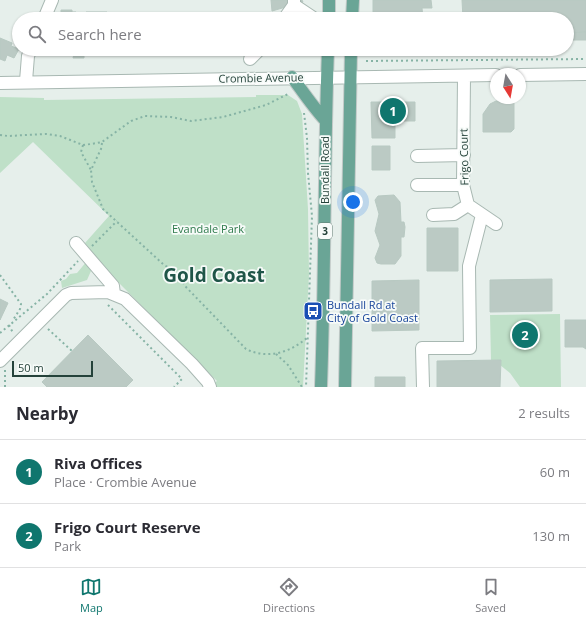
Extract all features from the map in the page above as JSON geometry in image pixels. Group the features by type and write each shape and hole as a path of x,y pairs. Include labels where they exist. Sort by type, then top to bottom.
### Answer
{"main road":[{"path":"329,12 330,0"},
{"path":"352,12 353,0"},
{"name":"Bundall Road","path":"321,387 324,298 325,120 328,56"},
{"name":"Bundall Road","path":"345,387 348,279 349,77 350,56"},
{"path":"292,77 306,96 311,106 325,120"}],"street":[{"path":"47,12 52,0"},
{"path":"288,12 294,3 306,12"},
{"path":"26,82 28,56"},
{"path":"250,59 253,56"},
{"path":"526,75 586,74"},
{"name":"Frigo Court","path":"464,76 464,185 468,205"},
{"name":"Crombie Avenue","path":"0,83 292,77 490,76"},
{"path":"417,156 464,155"},
{"path":"417,185 464,185"},
{"path":"433,215 454,214 468,205 496,224"},
{"path":"423,387 422,348 470,348 469,266 482,215"},
{"path":"76,243 113,286 110,299"},
{"path":"0,361 66,295 71,293 100,292 110,299 125,299 192,364 207,385"}],"path":[{"path":"366,61 586,59"},
{"path":"0,135 46,134 60,136 83,144 102,142 131,121 145,116 170,117 191,121 223,117 266,105 288,92 293,93"},
{"path":"302,107 308,138 308,173 312,216 306,387"},
{"path":"91,170 101,149 102,142"},
{"path":"83,144 81,152 91,170 92,182 103,209 164,265 177,272 185,286 246,349 253,353 276,354 292,349 308,337"},
{"path":"90,249 117,221"},
{"path":"0,333 11,322 47,294 81,258"},
{"path":"0,275 20,304 20,309 11,322"},
{"path":"110,299 182,379 174,387"},
{"path":"53,323 48,329 72,351"},
{"path":"276,354 288,365 302,387"}],"green space":[{"name":"Evandale Park","path":"256,95 288,95 297,101 302,114 308,209 309,274 303,387 214,387 212,385 217,381 104,268 85,243 109,216 33,142 0,173 0,97 44,98 44,100 256,97"},
{"path":"87,261 91,271 87,280 62,288 61,281 66,279 70,274 77,273"},
{"path":"560,314 561,387 520,387 510,373 500,365 501,360 491,360 490,315"}],"building":[{"path":"271,0 302,0 303,2 272,11"},
{"path":"373,0 431,0 432,8 422,8 422,12 373,12"},
{"path":"462,0 586,0 586,32 574,33 574,12 463,12"},
{"path":"61,10 72,10 72,12 61,12"},
{"path":"586,32 586,40 574,40 574,33"},
{"path":"0,38 12,43 12,56 15,56 14,58 7,55 5,61 0,59"},
{"path":"74,56 84,56 84,58 73,58"},
{"path":"371,102 415,102 415,121 395,121 395,138 372,138"},
{"path":"490,104 514,104 514,129 511,132 483,132 483,114"},
{"path":"372,146 390,146 390,170 372,170"},
{"path":"394,195 400,202 401,222 404,222 405,227 404,237 401,237 401,256 395,264 381,264 377,263 375,258 380,245 375,231 379,214 375,200 378,196"},
{"path":"427,228 458,228 458,271 427,271"},
{"path":"552,279 552,311 490,312 490,280"},
{"path":"419,280 419,330 372,331 372,281"},
{"path":"0,299 8,303 0,320"},
{"path":"565,320 586,320 586,349 583,347 565,347"},
{"path":"88,335 133,380 126,387 47,387 42,382"},
{"path":"501,360 500,387 437,387 437,361"},
{"path":"375,377 405,377 405,387 375,387"}],"place":[{"name":"Riva Offices","path":"393,111"},
{"name":"Bundall Rd at City of Gold Coast","path":"313,311"},
{"name":"Frigo Court Reserve","path":"525,335"}],"district":[{"name":"Gold Coast","path":"214,275"}]}
